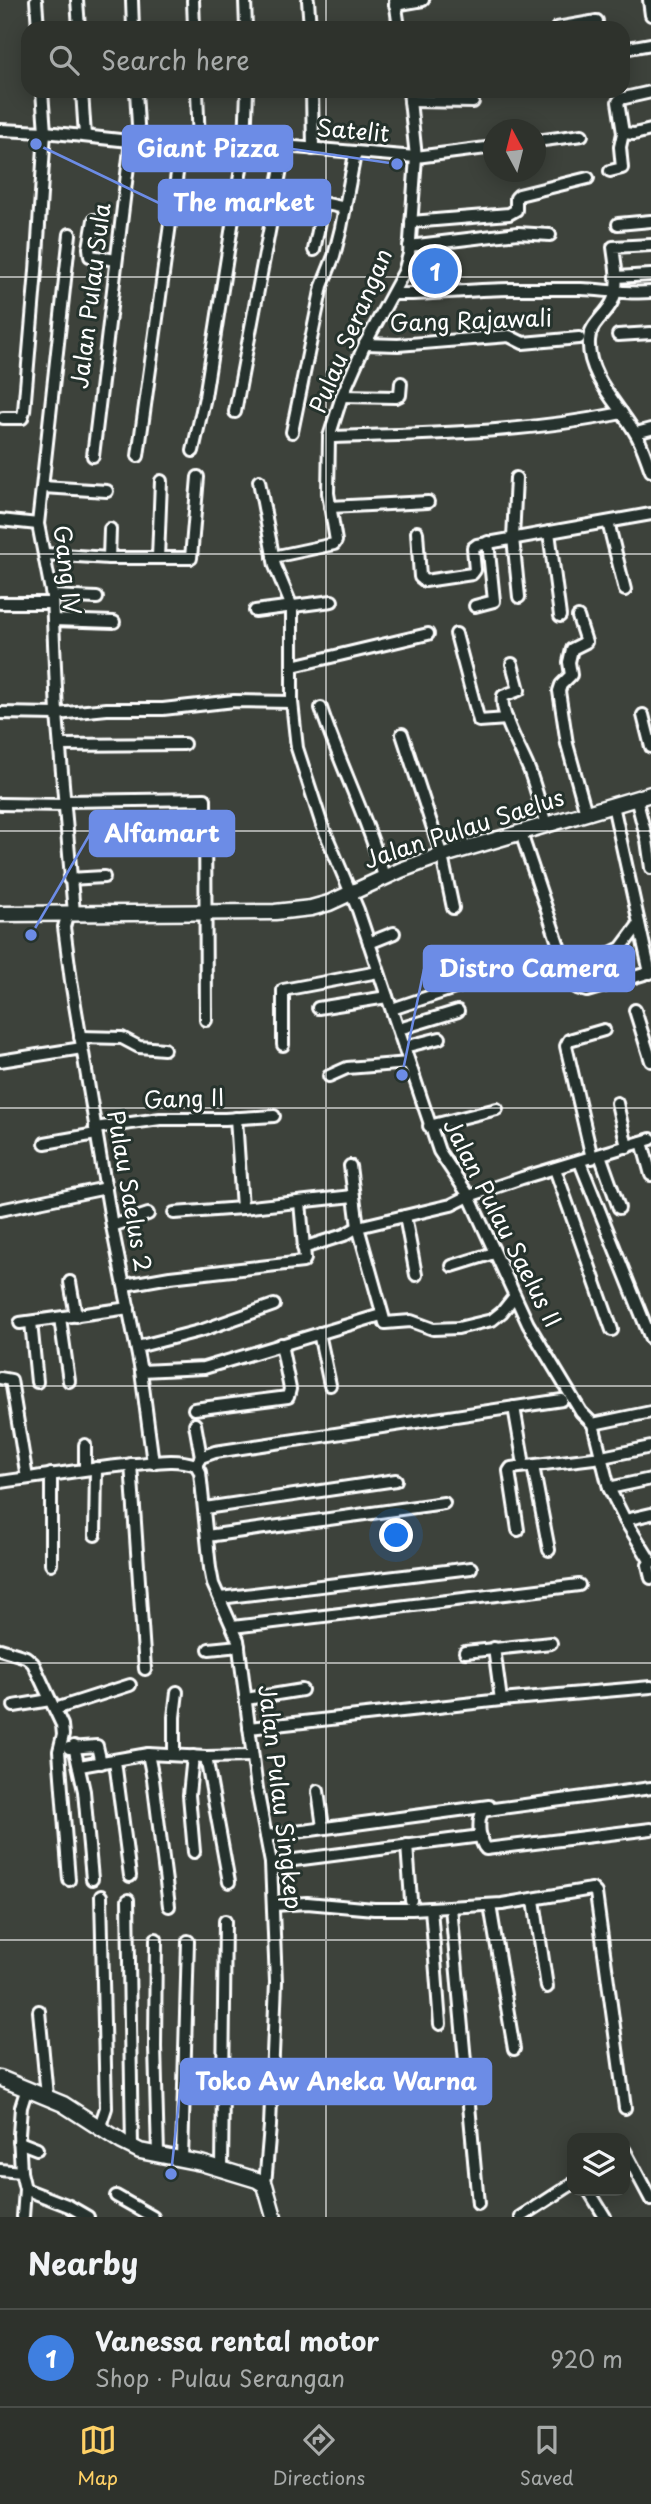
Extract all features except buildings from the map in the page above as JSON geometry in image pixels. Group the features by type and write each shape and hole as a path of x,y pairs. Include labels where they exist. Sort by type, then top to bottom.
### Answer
{"street":[{"path":"36,0 38,21"},
{"path":"77,0 78,21"},
{"path":"132,0 133,21"},
{"path":"193,0 194,21"},
{"path":"245,0 246,21"},
{"path":"308,0 310,21"},
{"path":"398,21 395,2 423,0"},
{"path":"649,0 651,15"},
{"path":"630,48 651,44"},
{"path":"630,97 651,92"},
{"path":"3,418 22,418 24,411 45,132 43,98"},
{"path":"82,98 85,136"},
{"name":"Jalan Pulau Sula","path":"93,456 116,260 135,141 136,98"},
{"path":"197,98 199,144"},
{"path":"193,451 205,397 245,143 247,98"},
{"path":"312,98 313,149"},
{"name":"Pulau Serangan","path":"274,557 334,544 336,541 327,464 329,437 342,396 365,345 404,272 409,246 416,157 409,98"},
{"path":"430,98 473,102"},
{"path":"610,171 622,168 620,147 623,133 618,102 624,98"},
{"name":"Satelit","path":"0,130 181,144 245,143 416,157 483,148"},
{"path":"623,133 629,135 651,130"},
{"path":"546,140 582,135"},
{"path":"138,456 181,144"},
{"path":"235,412 285,146"},
{"path":"292,432 322,286 334,256 355,154"},
{"path":"411,222 509,214 516,210 516,198 519,195 588,177"},
{"path":"314,250 323,206 327,204 345,208"},
{"path":"93,220 90,257 116,260"},
{"path":"618,224 651,220"},
{"path":"409,246 518,233 550,235"},
{"name":"Gang IV","path":"65,916 69,879 52,600 38,524 70,234"},
{"path":"651,245 613,247 615,292 608,309 591,330 589,348 595,370 636,433 651,471"},
{"path":"616,277 651,275"},
{"path":"393,294 438,295 458,291 509,289 651,292"},
{"path":"618,335 651,333"},
{"name":"Gang Rajawali","path":"365,345 509,336 523,343 579,338"},
{"path":"342,396 396,397 400,395 401,383"},
{"path":"329,437 490,432 622,413"},
{"path":"636,433 651,429"},
{"path":"45,554 188,559 193,555 198,477"},
{"path":"516,478 513,538 519,597"},
{"path":"158,558 162,481"},
{"name":"Jalan Pulau Saelus II","path":"259,481 274,557 292,607 292,702 297,748 322,825 358,910 429,1126 446,1164 469,1196 514,1297 581,1412 593,1424 609,1488 651,1562"},
{"path":"43,487 107,491"},
{"path":"330,507 428,502"},
{"path":"417,532 420,577 425,581 474,572 473,548 488,542 651,514"},
{"path":"0,520 38,524"},
{"path":"608,522 625,590"},
{"path":"109,558 110,529"},
{"path":"549,532 560,616"},
{"path":"475,606 494,601 488,542"},
{"path":"0,603 97,598"},
{"path":"255,611 332,601"},
{"path":"578,617 586,642 572,649 570,675 559,691 567,744 586,813"},
{"path":"53,620 114,622"},
{"path":"293,666 428,634"},
{"path":"456,634 479,722 507,719"},
{"path":"512,664 519,687 517,692 502,697 507,719 531,776 546,825"},
{"path":"0,713 57,714 107,709 179,708 234,701 292,702"},
{"path":"321,708 373,841 384,877"},
{"path":"643,715 651,747"},
{"path":"402,734 442,856 453,908"},
{"path":"60,745 184,744"},
{"name":"Jalan Pulau Saelus","path":"0,914 65,916 291,911 311,908 442,856 651,794"},
{"path":"0,804 204,798 207,861 206,1020"},
{"path":"636,798 651,868"},
{"path":"521,833 568,973 577,988 587,991 650,972 613,805"},
{"path":"69,879 104,877"},
{"name":"Pulau Saelus 2","path":"65,916 81,1042 112,1226 137,1347 153,1463"},
{"path":"611,953 621,948 639,924"},
{"path":"369,943 394,933"},
{"path":"283,1045 284,990 378,972"},
{"path":"392,1009 467,984"},
{"path":"318,1007 387,997"},
{"path":"635,1010 651,1060"},
{"path":"399,1029 458,1011"},
{"path":"604,1030 569,1040 566,1046 596,1156 619,1208"},
{"path":"0,1060 81,1042 122,1038 139,1047 164,1049"},
{"path":"404,1047 440,1038"},
{"path":"329,1076 346,1068 409,1063"},
{"path":"617,1103 627,1147"},
{"path":"429,1126 497,1109"},
{"name":"Gang II","path":"45,1143 160,1119 274,1115"},
{"path":"236,1118 242,1208"},
{"path":"303,1248 344,1235 358,1227 451,1205 469,1196 647,1141 651,1175"},
{"path":"580,1162 647,1320 651,1339"},
{"path":"350,1166 358,1227 381,1315 386,1324 411,1321 433,1329 458,1328 492,1320 514,1297"},
{"path":"555,1169 612,1330"},
{"path":"0,1210 106,1188"},
{"path":"174,1213 353,1196"},
{"path":"125,1285 170,1277 303,1262 305,1259 300,1202"},
{"path":"112,1226 148,1214"},
{"path":"405,1216 416,1275"},
{"path":"452,1266 494,1253"},
{"path":"70,1282 76,1315"},
{"path":"137,1347 203,1330 274,1305"},
{"path":"37,1382 25,1323 129,1308"},
{"path":"141,1371 204,1368 381,1315"},
{"path":"60,1318 69,1381"},
{"path":"318,1334 330,1385"},
{"path":"194,1409 288,1397 290,1389 281,1344"},
{"path":"0,1378 11,1380 27,1478"},
{"path":"0,1482 91,1468 176,1460 199,1461 215,1452 562,1400"},
{"path":"514,1407 523,1459"},
{"path":"593,1424 651,1412"},
{"name":"Jalan Pulau Singkep","path":"195,1424 210,1568 239,1646 252,1756 271,1863 276,1982 265,2185"},
{"path":"85,1445 91,1468 95,1535"},
{"path":"518,1530 509,1470 651,1447"},
{"path":"131,1464 145,1669"},
{"path":"533,1466 549,1550"},
{"path":"51,1475 51,1564"},
{"path":"609,1488 651,1479"},
{"path":"205,1508 396,1480"},
{"path":"207,1536 444,1503"},
{"path":"625,1520 651,1514"},
{"path":"651,1562 648,1565 651,1578"},
{"path":"220,1598 471,1568"},
{"path":"233,1626 579,1585"},
{"path":"465,1652 551,1643"},
{"path":"209,1649 239,1646"},
{"path":"494,1648 501,1700"},
{"path":"0,1649 26,1657 33,1663 63,1731 59,1751 69,1880"},
{"path":"14,1706 52,1705 130,1685"},
{"path":"248,1728 501,1700 651,1688"},
{"path":"246,1699 302,1690"},
{"path":"174,1754 177,1692"},
{"path":"59,1751 74,1746 97,1746 101,1763"},
{"path":"74,1746 80,1766 92,1879"},
{"path":"148,1754 169,1906"},
{"path":"80,1766 148,1754 252,1756"},
{"path":"193,1756 189,1795 194,1852"},
{"path":"206,1757 229,1882"},
{"path":"115,1761 130,1876"},
{"path":"651,1788 483,1811 480,1816 481,1836 484,1848 488,1849 651,1829"},
{"path":"318,1791 323,1828"},
{"path":"266,1836 515,1802"},
{"path":"271,1863 481,1836"},
{"path":"407,1846 411,1900"},
{"path":"274,1905 307,1903 374,1909 451,1907 534,1900 589,1889 596,1894 625,2108"},
{"path":"100,2126 106,2108 102,1896"},
{"path":"128,1900 132,2147"},
{"path":"534,1900 547,1987"},
{"path":"490,1905 514,2049"},
{"path":"451,1907 478,2204"},
{"path":"431,1908 440,2024"},
{"path":"222,2168 225,1921"},
{"path":"156,1939 158,2154"},
{"path":"182,2159 188,1941"},
{"path":"38,2011 47,2096"},
{"path":"0,2078 25,2092 47,2096 80,2113 132,2147 222,2168 265,2185 274,2217"},
{"path":"23,2217 25,2189 19,2142 20,2107 25,2092"},
{"path":"19,2142 37,2149"},
{"path":"630,2160 651,2200"},
{"path":"0,2170 21,2172"},
{"path":"521,2217 567,2187"},
{"path":"25,2189 69,2211 88,2217"},
{"path":"116,2196 153,2217"},
{"path":"592,2196 605,2217"}],"place":[{"name":"The market","path":"36,144"},
{"name":"Giant Pizza","path":"397,164"},
{"name":"Vanessa rental motor","path":"435,271"},
{"name":"Alfamart","path":"31,935"},
{"name":"Distro Camera","path":"402,1075"},
{"name":"Toko Aw Aneka Warna","path":"171,2174"}]}
